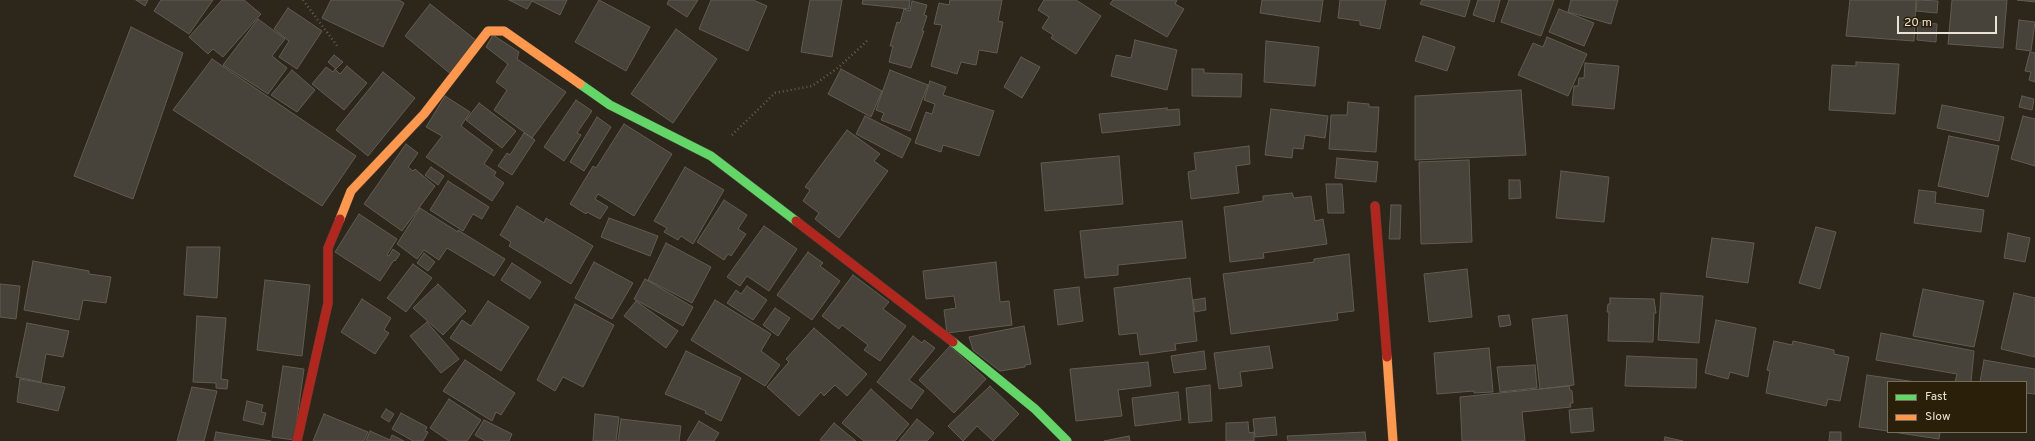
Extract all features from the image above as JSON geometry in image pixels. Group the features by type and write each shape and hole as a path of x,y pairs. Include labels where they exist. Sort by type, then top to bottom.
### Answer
{"street":[{"path":"297,441 328,303 328,248 351,191 424,114 488,31 504,31 610,105 711,156 983,365 1035,409 1067,441"},
{"path":"1375,206 1393,441"}],"path":[{"path":"303,0 338,47"},
{"path":"711,156 775,94 812,86 839,67 868,40"}],"building":[{"path":"136,0 148,0 145,6"},
{"path":"161,0 213,0 189,34 154,11"},
{"path":"222,0 244,0 261,14 223,57 213,49 208,54 189,37"},
{"path":"331,0 399,0 404,3 383,47 322,18"},
{"path":"509,0 567,0 560,15 532,1 527,9"},
{"path":"599,0 650,27 626,71 575,42"},
{"path":"669,0 698,0 687,17 667,4"},
{"path":"711,0 753,0 767,6 748,51 699,29"},
{"path":"810,0 842,0 832,57 801,52"},
{"path":"863,0 910,0 909,9 862,4"},
{"path":"950,0 1002,0 998,21 1003,22 997,53 979,50 976,65 961,62 957,74 931,66 942,25 934,24 939,3 949,5"},
{"path":"1044,0 1076,0 1101,16 1076,54 1051,38 1053,35 1042,28 1049,17 1038,10"},
{"path":"1113,0 1177,0 1175,4 1184,9 1167,37 1110,4"},
{"path":"1262,0 1323,0 1320,22 1260,13"},
{"path":"1340,0 1386,0 1380,29 1360,25 1360,21 1338,18"},
{"path":"1422,0 1470,0 1465,17 1420,4"},
{"path":"1478,0 1500,0 1494,22 1473,15"},
{"path":"1509,0 1554,0 1541,36 1501,22"},
{"path":"1571,0 1618,0 1611,24 1568,12"},
{"path":"1850,0 1916,0 1914,41 1846,36"},
{"path":"1917,0 1938,1 1937,13 1916,11"},
{"path":"1952,0 2007,0 2003,48 1948,44"},
{"path":"2017,0 2035,0 2035,2"},
{"path":"912,1 927,5 924,15 927,16 922,31 924,31 911,68 889,62 893,46 890,46 897,22 900,23 904,9 910,11"},
{"path":"430,4 477,41 452,75 405,36"},
{"path":"288,8 322,31 297,69 279,57 289,41 274,29"},
{"path":"1559,9 1594,23 1584,46 1549,32"},
{"path":"258,19 285,39 272,56 287,68 268,94 223,65"},
{"path":"2019,20 2035,22 2031,51 2016,49"},
{"path":"1918,22 1937,24 1936,42 1917,40"},
{"path":"131,27 183,53 133,199 74,176"},
{"path":"676,29 717,59 673,123 631,94"},
{"path":"493,35 519,52 517,59 566,92 532,138 494,110 507,90 496,82 508,64 486,47"},
{"path":"1423,36 1455,47 1447,71 1415,61"},
{"path":"1547,37 1587,54 1568,96 1518,75 1533,43 1543,47"},
{"path":"1135,40 1177,50 1167,90 1111,76 1116,55 1131,58"},
{"path":"1266,41 1319,47 1315,86 1264,82"},
{"path":"2030,52 2035,53 2035,82 2029,80 2031,72 2025,71"},
{"path":"334,55 343,62 336,69 328,62"},
{"path":"1021,57 1040,67 1022,98 1004,87"},
{"path":"212,59 356,156 322,206 173,110"},
{"path":"1856,62 1899,64 1895,114 1829,110 1832,65 1856,66"},
{"path":"1585,63 1619,66 1614,109 1572,105 1574,86 1578,86 1579,78 1584,78"},
{"path":"347,66 367,83 344,110 312,84 326,67 333,72 335,69 340,74"},
{"path":"841,69 882,91 871,117 828,94"},
{"path":"1192,69 1204,69 1204,73 1242,74 1241,97 1192,96"},
{"path":"292,70 315,90 297,112 271,95"},
{"path":"890,70 928,85 910,131 881,120 884,113 876,110"},
{"path":"383,72 415,98 368,156 336,130"},
{"path":"930,81 946,87 943,95 994,111 979,156 943,145 941,152 915,143 926,112 932,114 935,104 924,100"},
{"path":"1521,90 1526,155 1415,160 1415,96"},
{"path":"445,96 470,112 461,126 493,150 484,164 496,172 494,176 504,183 492,201 426,157 442,136 426,127"},
{"path":"2022,96 2034,99 2032,110 2019,107"},
{"path":"576,100 592,111 577,133 581,135 564,161 544,147"},
{"path":"1348,102 1369,104 1369,107 1379,107 1376,152 1329,149 1331,115 1347,115"},
{"path":"479,103 516,131 502,148 466,120"},
{"path":"1942,105 2004,117 1999,141 1937,128"},
{"path":"1167,108 1167,110 1179,109 1180,125 1102,133 1099,114"},
{"path":"1271,109 1328,116 1325,138 1305,135 1303,149 1293,148 1292,158 1265,155"},
{"path":"865,116 911,139 902,158 856,134"},
{"path":"2023,116 2035,119 2035,166 2011,159"},
{"path":"597,117 611,127 584,171 570,162"},
{"path":"624,124 672,154 634,216 598,194 595,199 608,207 600,219 587,212 586,214 570,204 593,166 596,168"},
{"path":"847,130 880,154 874,161 888,171 839,238 815,219 819,213 803,201 810,190 805,187"},
{"path":"524,133 535,140 512,175 498,166 507,153 510,155"},
{"path":"1949,136 1999,146 1988,197 1938,186"},
{"path":"406,144 418,153 408,167 413,171 415,169 435,186 402,231 364,204"},
{"path":"1249,146 1250,164 1236,166 1239,193 1191,199 1188,172 1196,170 1194,153"},
{"path":"1119,156 1123,204 1045,211 1041,163"},
{"path":"1337,158 1378,162 1376,182 1335,178"},
{"path":"1469,160 1472,242 1421,244 1419,162"},
{"path":"431,167 444,176 438,185 425,175"},
{"path":"685,167 724,190 693,244 681,236 678,240 664,232 667,228 654,221"},
{"path":"1561,171 1609,177 1604,222 1556,218"},
{"path":"1509,180 1520,180 1521,198 1509,199"},
{"path":"448,181 489,207 482,219 473,214 463,231 430,210"},
{"path":"1326,184 1342,184 1344,213 1328,213"},
{"path":"1919,190 1936,192 1935,203 1984,210 1981,232 1914,223"},
{"path":"1292,193 1294,198 1311,196 1315,221 1323,219 1327,244 1263,253 1264,258 1230,262 1224,207 1263,201 1263,196"},
{"path":"724,200 747,215 738,229 746,234 731,256 728,254 724,260 697,242"},
{"path":"1391,205 1401,205 1400,239 1389,239"},
{"path":"517,206 544,223 546,218 593,246 571,284 509,246 511,242 500,235"},
{"path":"420,208 505,259 494,276 447,248 439,260 424,250 417,259 397,244"},
{"path":"359,214 397,239 387,255 389,256 393,249 400,254 395,261 394,260 380,281 335,252"},
{"path":"609,218 658,236 650,256 601,237"},
{"path":"1182,221 1186,258 1118,265 1118,275 1085,278 1080,231"},
{"path":"764,226 797,249 769,291 747,276 740,286 727,277"},
{"path":"1816,227 1836,232 1820,289 1799,283"},
{"path":"2008,233 2030,238 2025,262 2004,258"},
{"path":"1712,238 1754,243 1748,283 1706,277"},
{"path":"666,243 711,267 692,303 648,280"},
{"path":"187,247 220,247 217,298 184,295"},
{"path":"808,252 823,263 820,266 840,281 812,320 777,295"},
{"path":"424,253 435,262 428,271 417,263"},
{"path":"1349,254 1354,311 1337,313 1338,320 1231,334 1223,274 1314,262 1314,259"},
{"path":"33,261 89,271 89,274 111,277 106,303 83,300 79,320 24,310"},
{"path":"594,262 633,283 612,319 575,298"},
{"path":"996,262 1000,302 1009,301 1012,325 947,333 944,310 956,308 954,296 926,299 923,271"},
{"path":"512,263 541,282 530,299 501,280"},
{"path":"413,264 432,278 406,312 387,298"},
{"path":"1467,269 1472,317 1429,322 1424,274"},
{"path":"853,275 889,302 883,309 906,326 880,361 864,350 868,345 842,325 839,329 822,316"},
{"path":"1190,278 1197,341 1175,344 1176,350 1140,355 1137,333 1119,335 1114,288"},
{"path":"645,279 693,307 683,326 634,299"},
{"path":"265,280 310,285 302,356 257,350"},
{"path":"0,284 20,286 16,319 0,317"},
{"path":"438,284 466,311 443,335 413,308"},
{"path":"747,286 767,300 753,320 727,303 736,290 741,294"},
{"path":"1079,287 1083,321 1058,325 1054,290"},
{"path":"1923,289 1984,301 1974,347 1913,336"},
{"path":"1661,293 1703,296 1699,343 1658,340"},
{"path":"2014,293 2035,298 2035,357 2001,349"},
{"path":"1205,298 1206,310 1195,312 1193,300"},
{"path":"1610,298 1654,299 1656,313 1654,313 1653,342 1608,341 1609,312 1607,312 1608,304 1610,304"},
{"path":"362,299 391,318 384,330 389,333 375,354 341,332"},
{"path":"715,300 771,334 761,351 780,365 765,386 691,340"},
{"path":"488,301 529,327 501,371 450,338 462,320 471,326"},
{"path":"636,301 678,331 666,348 624,316"},
{"path":"575,304 614,325 583,387 563,377 555,391 537,380"},
{"path":"775,308 790,318 778,336 763,325"},
{"path":"1509,315 1511,325 1500,327 1498,316"},
{"path":"1567,315 1574,385 1540,389 1532,319"},
{"path":"197,316 226,318 221,379 228,380 227,389 216,388 216,383 193,382"},
{"path":"1716,320 1756,328 1748,377 1730,372 1728,379 1705,373"},
{"path":"427,322 459,359 441,373 410,336"},
{"path":"27,323 69,331 63,357 46,354 41,382 16,377"},
{"path":"1024,326 1031,364 1025,365 1025,367 1000,371 973,350 969,337"},
{"path":"814,328 867,374 847,396 835,385 824,396 821,392 799,416 767,387 789,362 786,359"},
{"path":"1881,333 1974,351 1971,381 1955,381 1957,374 1876,360"},
{"path":"913,336 922,343 924,340 935,348 909,380 924,391 911,409 877,382"},
{"path":"1774,341 1792,345 1793,341 1834,350 1834,354 1849,357 1840,401 1828,399 1826,406 1766,393 1770,371 1767,370"},
{"path":"950,346 986,379 954,413 919,380"},
{"path":"1269,346 1273,368 1240,372 1242,386 1219,389 1214,353"},
{"path":"1489,348 1493,392 1474,393 1474,391 1437,394 1434,353"},
{"path":"686,351 741,378 721,421 705,413 706,411 665,394"},
{"path":"1204,351 1206,369 1174,373 1171,356"},
{"path":"1627,356 1697,359 1696,388 1625,386"},
{"path":"465,360 515,393 501,415 496,412 492,421 443,391"},
{"path":"1984,360 2035,369 2035,394 2027,393 2027,381 1980,381"},
{"path":"1148,362 1151,386 1118,390 1122,416 1076,421 1070,369"},
{"path":"1535,365 1537,388 1500,392 1497,367"},
{"path":"283,366 304,369 294,440 272,437"},
{"path":"1867,375 1909,381 1887,381 1887,431 1859,427"},
{"path":"20,379 65,387 58,411 17,402"},
{"path":"1210,385 1212,421 1189,423 1186,388"},
{"path":"990,386 1019,414 993,441 977,426 963,441 948,426"},
{"path":"1569,386 1570,390 1572,391 1573,403 1570,403 1571,407 1522,412 1525,441 1462,441 1460,397"},
{"path":"192,387 217,391 204,441 177,441"},
{"path":"871,389 909,424 895,441 864,441 842,423"},
{"path":"1178,392 1181,420 1135,426 1132,398"},
{"path":"449,399 481,420 467,441 449,441 430,428"},
{"path":"247,401 263,405 261,412 266,413 263,425 243,420"},
{"path":"1592,408 1594,431 1571,433 1569,410"},
{"path":"386,409 394,414 389,422 381,417"},
{"path":"401,413 427,427 425,431 428,432 423,441 413,441 392,429"},
{"path":"324,414 368,432 364,441 313,441"},
{"path":"595,414 619,417 616,441 593,441"},
{"path":"1275,417 1277,435 1255,437 1253,419"},
{"path":"621,419 681,426 679,441 618,441"},
{"path":"917,419 934,433 927,441 899,441"},
{"path":"484,420 512,434 509,441 485,441 475,435"},
{"path":"699,421 719,433 714,441 687,441"},
{"path":"1248,422 1249,433 1254,432 1254,441 1226,441 1226,423"},
{"path":"834,423 856,441 820,440"},
{"path":"370,431 390,440 392,435 404,441 366,441"},
{"path":"216,432 271,441 214,441"},
{"path":"1365,432 1366,441 1288,441 1287,436"},
{"path":"1830,432 1841,432 1841,441 1829,441"},
{"path":"1900,433 1940,433 1939,439"},
{"path":"1129,436 1130,441 1104,441"},
{"path":"1665,437 1683,441 1664,441"}],"traffic: fast":[{"path":"580,84 610,105 711,156 796,221"},
{"path":"953,342 1035,409 1067,441"}],"traffic: slow":[{"path":"340,219 351,191 424,114 488,31 504,31 580,84"},
{"path":"1387,357 1393,441"}],"traffic: jam":[{"path":"1375,206 1387,357"},
{"path":"297,441 328,303 328,248 340,219"},
{"path":"796,221 953,342"}]}
